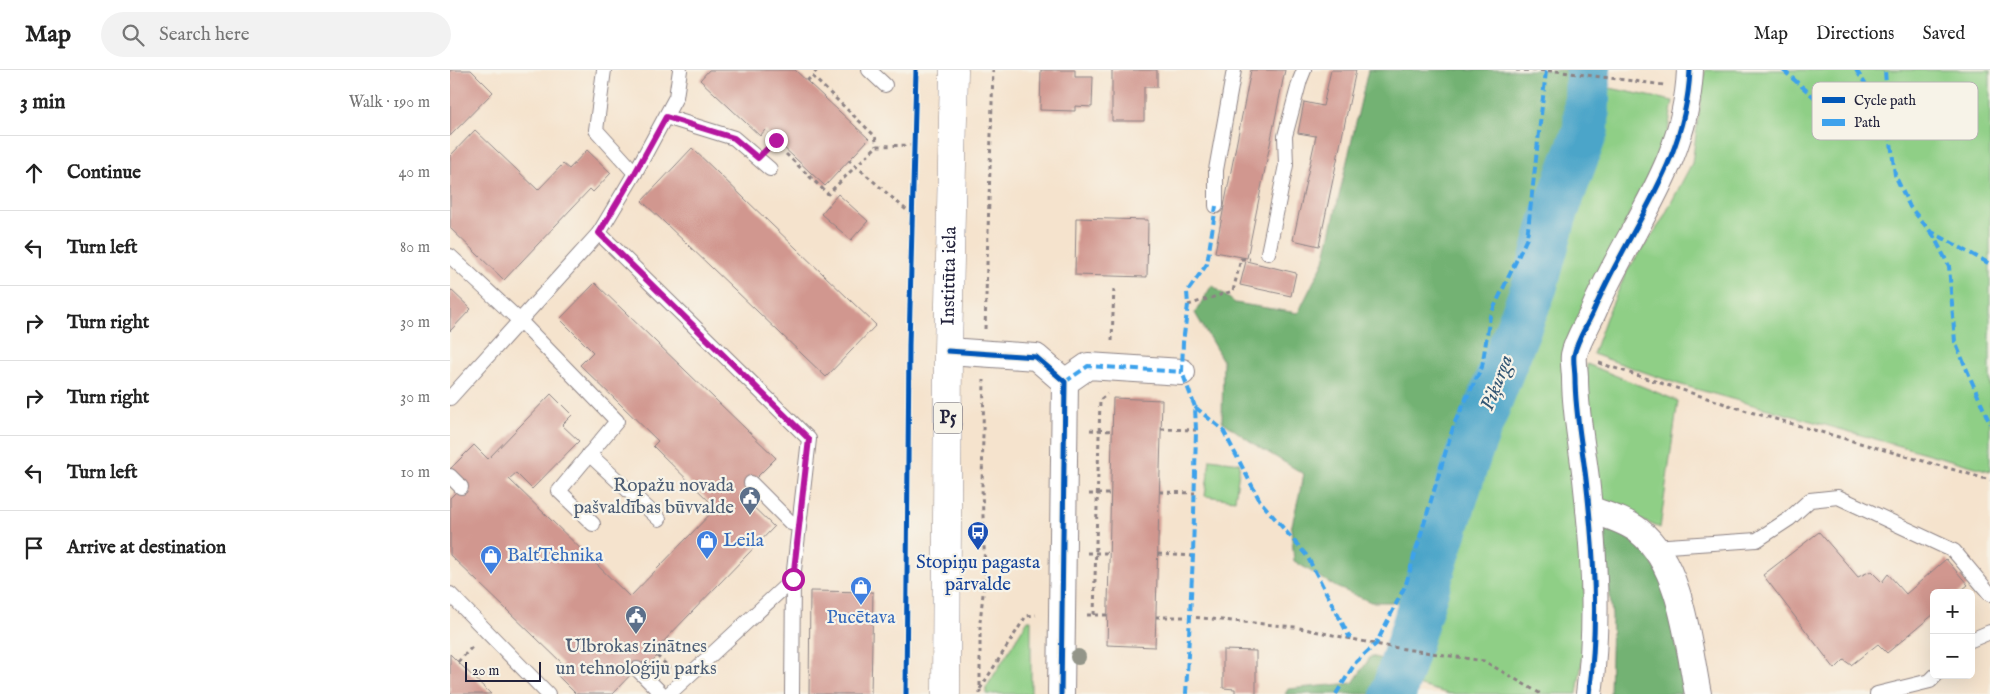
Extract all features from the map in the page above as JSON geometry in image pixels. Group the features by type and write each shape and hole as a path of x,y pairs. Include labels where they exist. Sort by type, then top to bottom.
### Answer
{"main road":[{"name":"Institūta iela","path":"946,694 948,351 954,70"}],"street":[{"path":"1588,694 1595,650 1596,583 1589,510 1575,408 1574,355 1605,282 1661,183 1679,134 1689,79"},
{"path":"948,351 1036,357 1065,382 1061,694"},
{"path":"1065,382 1088,366 1182,372"},
{"path":"1589,510 1614,518 1639,530 1653,547 1672,579 1680,606 1698,694"}],"lane":[{"path":"604,70 596,130 622,155 635,173"},
{"path":"450,398 599,233 635,173 676,98 680,70"},
{"path":"869,70 885,85"},
{"path":"1216,206 1216,170 1234,70"},
{"path":"1268,254 1286,165 1285,136 1304,70"},
{"path":"666,117 734,138 770,169"},
{"path":"599,233 809,439 793,579 792,694"},
{"path":"450,256 520,321 617,421 559,491 593,524"},
{"path":"590,454 659,519"},
{"path":"450,476 461,487"},
{"path":"751,483 791,523 799,525"},
{"path":"1653,547 1757,540 1789,519 1810,500 1838,497 1954,551 1990,594"},
{"path":"669,694 793,579"},
{"path":"450,594 548,694"},
{"path":"1975,637 1990,632"},
{"path":"637,669 662,694"},
{"path":"1877,694 1932,679"}],"path":[{"path":"807,81 817,70"},
{"path":"980,694 980,622 985,575 982,487 992,70"},
{"path":"1516,70 1555,71 1615,79 1689,79"},
{"path":"812,76 876,136 877,146"},
{"path":"915,135 915,154"},
{"path":"758,158 773,143 828,194 877,146 915,145"},
{"path":"850,160 912,215"},
{"path":"912,206 912,224"},
{"path":"1188,305 1233,291 1241,259 1268,254"},
{"path":"1094,615 1100,400 1123,368 1114,287"},
{"path":"1574,355 1748,411 1990,480"},
{"path":"1161,429 1196,430"},
{"path":"1160,492 1195,493"},
{"path":"1158,554 1193,556"},
{"path":"1156,617 1280,625 1385,646 1484,661 1541,694"},
{"path":"657,656 667,665"}],"green space":[{"path":"1368,70 1574,70 1570,133 1455,459 1410,602 1371,602 1336,587 1294,561 1291,529 1304,474 1254,444 1222,421 1223,361 1195,313 1212,285 1235,303 1298,313 1324,261"},
{"path":"1705,70 1990,70 1990,471 1678,384 1593,354 1606,318 1627,271 1661,222 1692,163"},
{"path":"1600,86 1673,101 1667,136 1587,304 1574,472 1588,621 1577,694 1449,694 1404,681 1457,550 1489,452 1530,350 1581,188 1602,136"},
{"path":"1587,364 1678,401 1660,528 1597,501 1586,419"},
{"path":"1210,459 1240,463 1235,500 1205,496"},
{"path":"1611,527 1629,536 1646,554 1663,580 1686,694 1610,694 1612,616 1604,532"},
{"path":"1028,620 1031,620 1031,694 986,694 986,688"},
{"path":"1371,656 1395,663 1387,694 1285,694 1288,689 1353,683"}],"building":[{"path":"450,70 471,70 493,92 450,136"},
{"path":"709,70 795,70 869,139 825,186 765,130 760,136 700,80"},
{"path":"1041,70 1075,70 1075,77 1093,77 1092,107 1075,106 1075,111 1040,110"},
{"path":"1112,70 1157,70 1157,87 1144,87 1144,121 1112,121"},
{"path":"1251,70 1285,70 1247,258 1215,252"},
{"path":"1331,70 1356,70 1319,246 1293,240 1316,136 1298,133 1304,102 1323,106"},
{"path":"475,130 538,190 563,164 569,169 587,150 611,173 593,192 590,189 504,280 450,228 450,156"},
{"path":"692,148 876,325 826,377 642,201"},
{"path":"838,194 868,221 851,240 821,214"},
{"path":"1076,218 1148,220 1147,277 1075,275"},
{"path":"1246,261 1296,273 1291,296 1240,285"},
{"path":"595,283 776,458 740,494 774,527 662,643 666,647 647,666 643,662 612,694 576,694 555,673 563,664 450,555 450,498 465,483 450,469 474,445 488,459 551,394 572,415 562,425 579,441 532,489 516,473 509,479 630,597 716,508 653,446 658,441 580,365 593,352 560,319"},
{"path":"450,289 471,309 450,331"},
{"path":"1113,398 1162,400 1155,647 1107,645"},
{"path":"1819,532 1858,577 1871,571 1882,582 1888,574 1906,594 1946,559 1968,585 1963,589 1930,589 1930,617 1887,653 1878,644 1851,665 1844,660 1835,669 1763,575"},
{"path":"810,591 873,592 871,694 809,694"},
{"path":"1223,650 1256,651 1256,694 1235,694 1235,689 1223,688"},
{"path":"450,654 458,662 491,694 450,694"}],"waterway":[{"name":"Piķurga","path":"1393,694 1469,453 1535,285 1554,216 1586,129 1588,70"}],"marked path":[{"path":"1783,70 1812,95"},
{"path":"1856,70 1864,82"},
{"path":"1885,70 1886,82"},
{"path":"1336,694 1356,662 1376,644 1406,584 1454,424 1482,367 1490,316 1527,238 1546,71"},
{"path":"1891,140 1895,175 1910,207 1930,231 1990,264"},
{"path":"1186,694 1193,556 1196,430 1195,407 1182,372 1183,342 1188,305 1187,292 1207,264 1216,206"},
{"path":"1931,231 1949,266 1955,342 1990,424"},
{"path":"1065,382 1088,366 1182,372"},
{"path":"1195,407 1223,430 1260,501 1307,556 1350,638"}],"cycle path":[{"path":"906,694 909,345 916,70"},
{"path":"1589,694 1595,614 1593,560 1586,479 1576,403 1574,355 1575,349 1608,280 1667,166 1678,136 1686,104 1690,70"},
{"path":"948,351 1036,357 1065,382 1061,694"}],"place":[{"name":"Ropažu novada pašvaldības būvvalde","path":"750,516"},
{"name":"Stopiņu pagasta pārvalde","path":"978,551"},
{"name":"Leila","path":"707,560"},
{"name":"BaltTehnika","path":"491,575"},
{"name":"Pucētava","path":"861,606"},
{"name":"Ulbrokas zinātnes un tehnoloģiju parks","path":"636,635"}],"route":[{"path":"776,140 758,158 734,138 666,117 599,233 809,439 793,579"}]}
